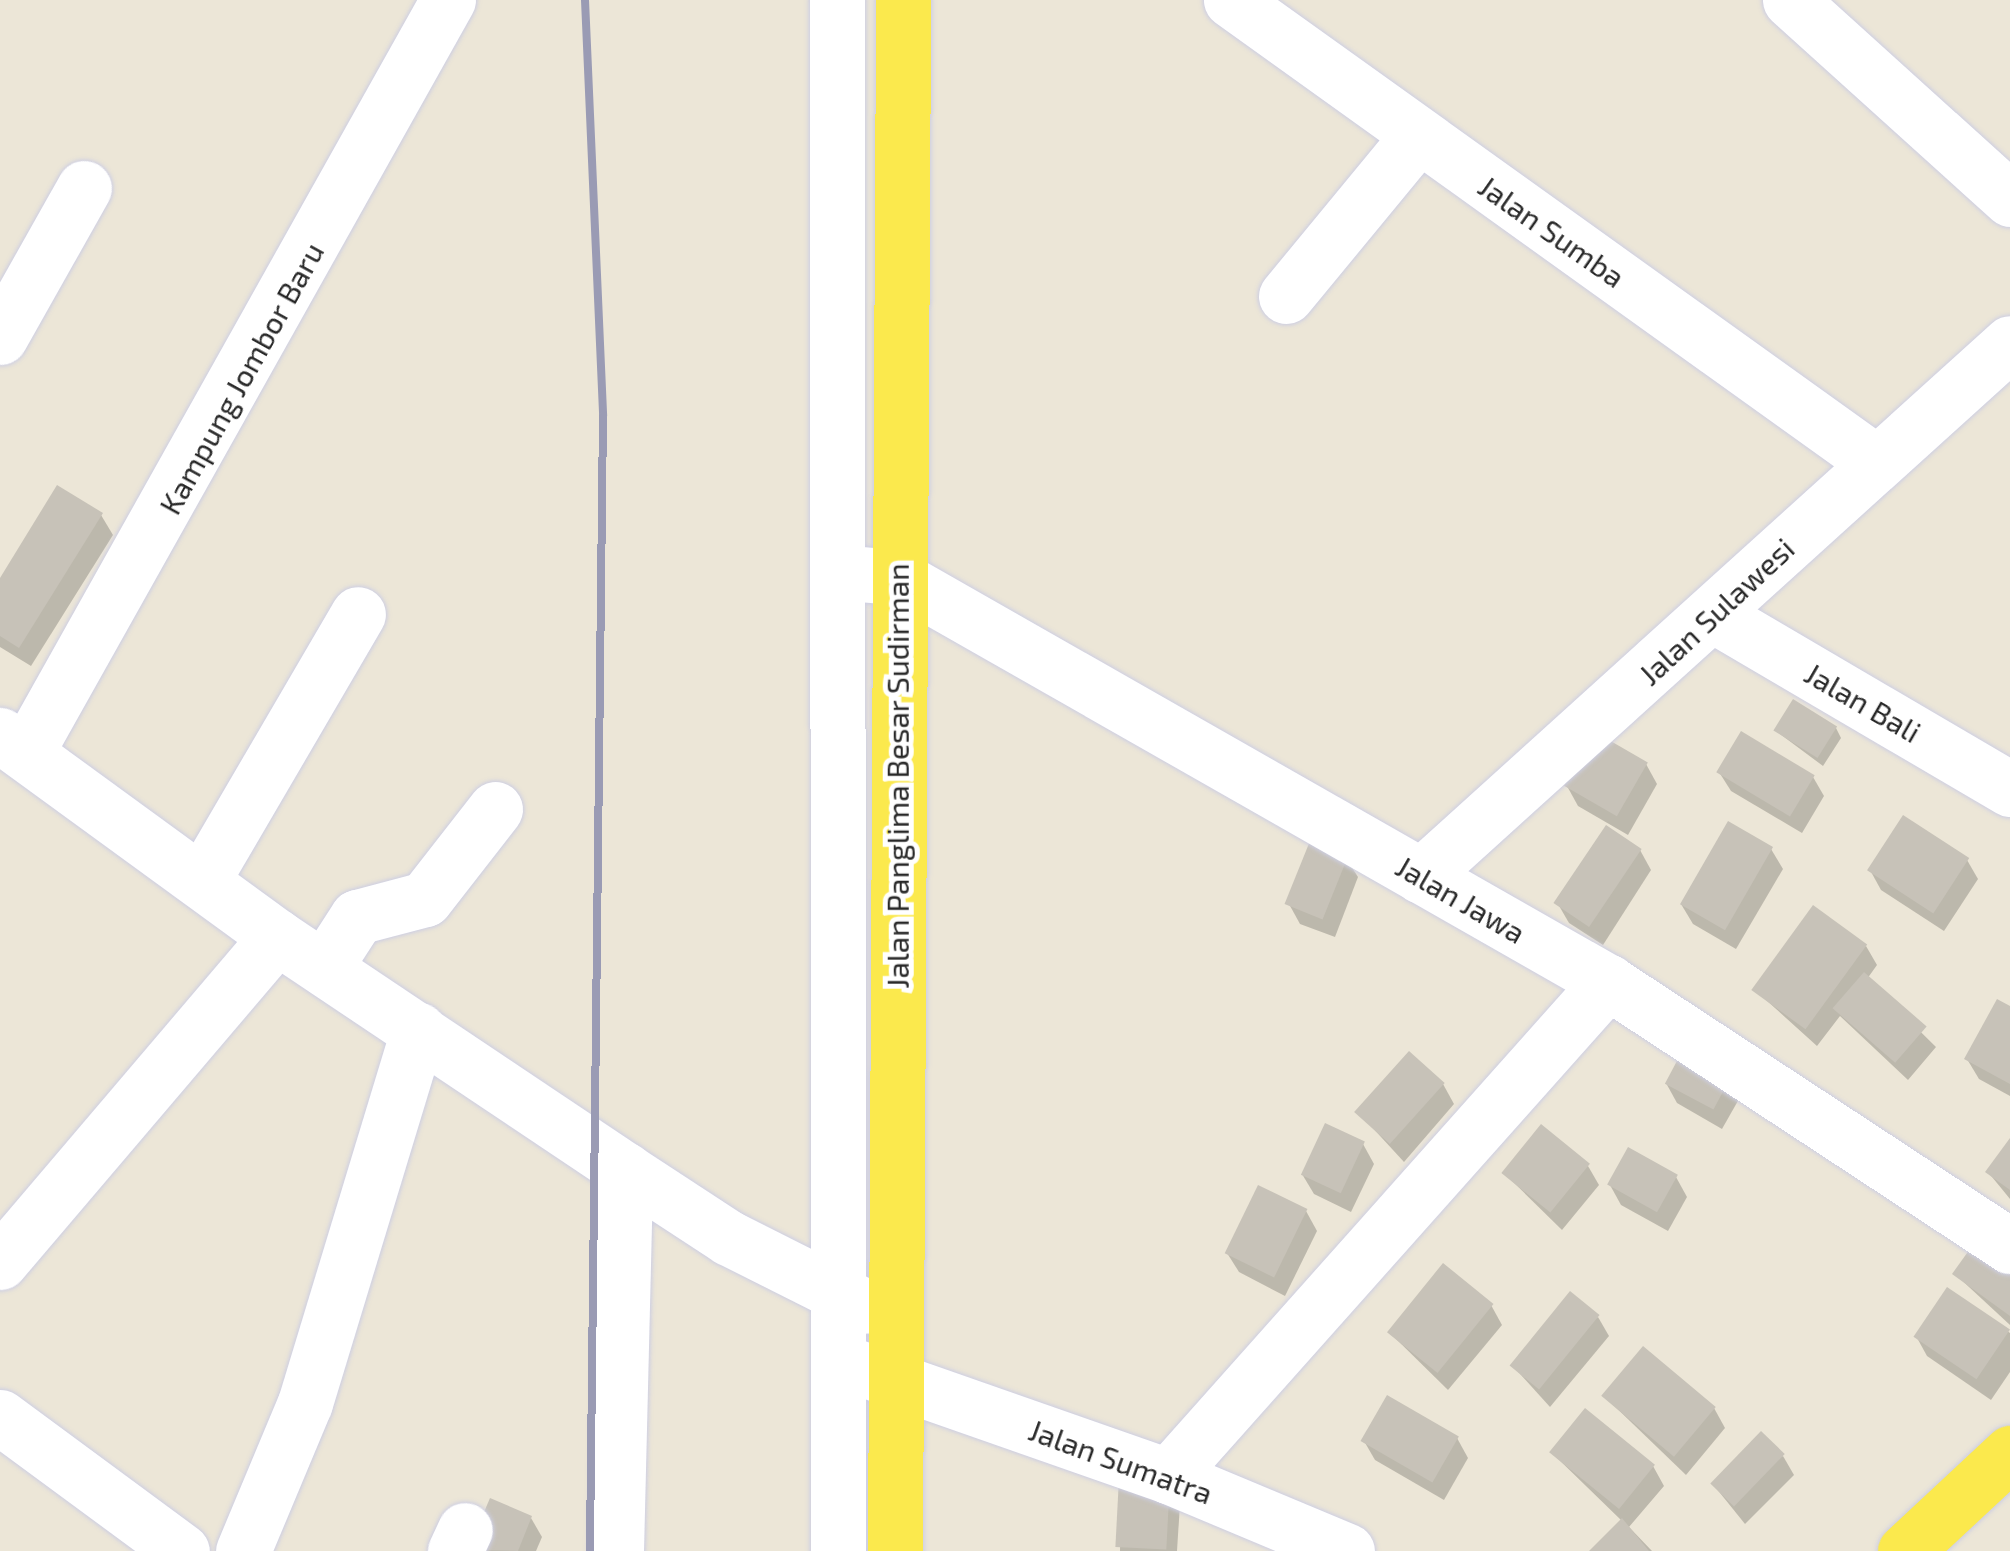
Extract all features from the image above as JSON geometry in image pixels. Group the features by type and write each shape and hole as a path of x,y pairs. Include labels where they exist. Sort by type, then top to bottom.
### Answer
{"main road":[{"name":"Jalan Panglima Besar Sudirman","path":"895,1551 897,577 903,0"},
{"path":"1904,1551 2010,1453"}],"street":[{"name":"Kampung Jombor Baru","path":"13,743 448,0"},
{"path":"837,0 838,1551"},
{"name":"Jalan Sumba","path":"1231,0 1874,461"},
{"path":"1790,0 2010,199"},
{"path":"1286,296 1418,136"},
{"path":"0,336 84,188"},
{"name":"Jalan Sulawesi","path":"1421,876 1715,616 1874,461 2010,343"},
{"path":"837,572 897,577"},
{"name":"Jalan Jawa","path":"897,577 1608,982 2010,1246"},
{"path":"202,882 358,614"},
{"name":"Jalan Bali","path":"1715,616 2010,790"},
{"path":"13,743 277,937 625,1170 838,1293 897,1322"},
{"path":"324,968 357,916 425,899 495,808"},
{"path":"0,1262 277,937"},
{"path":"1168,1476 1608,982"},
{"path":"243,1551 305,1403 418,1030"},
{"path":"616,1551 625,1170"},
{"name":"Jalan Sumatra","path":"837,1362 894,1376 1168,1476 1347,1551"},
{"path":"0,1417 182,1551"}],"building":[{"path":"57,485 103,513 19,648 0,636 0,578"},
{"path":"1793,699 1837,727 1817,758 1773,730"},
{"path":"1741,731 1815,775 1790,816 1716,772"},
{"path":"1595,732 1648,762 1617,816 1564,786"},
{"path":"1903,815 1969,858 1933,913 1867,870"},
{"path":"1728,821 1773,847 1725,930 1680,904"},
{"path":"1606,825 1642,849 1589,927 1553,903"},
{"path":"1310,841 1348,856 1323,919 1285,904"},
{"path":"1813,905 1867,944 1805,1029 1751,990"},
{"path":"1864,972 1927,1026 1895,1063 1833,1008"},
{"path":"1997,999 2010,1006 2010,1084 1964,1059"},
{"path":"1686,1044 1735,1070 1713,1110 1665,1084"},
{"path":"1409,1051 1445,1083 1390,1144 1354,1112"},
{"path":"1325,1123 1365,1142 1341,1193 1301,1175"},
{"path":"1541,1124 1590,1164 1550,1213 1501,1173"},
{"path":"2010,1138 2010,1190 1985,1172"},
{"path":"1628,1147 1678,1175 1657,1212 1607,1185"},
{"path":"1258,1185 1307,1209 1274,1277 1225,1253"},
{"path":"1980,1235 2010,1256 2010,1316 1952,1274"},
{"path":"1443,1263 1494,1304 1438,1373 1387,1332"},
{"path":"1947,1287 2010,1329 1976,1379 1913,1337"},
{"path":"1570,1291 1600,1315 1539,1390 1510,1366"},
{"path":"1643,1346 1716,1407 1674,1457 1601,1396"},
{"path":"1387,1395 1459,1436 1432,1482 1360,1441"},
{"path":"1585,1408 1655,1465 1619,1509 1549,1452"},
{"path":"1761,1431 1785,1454 1734,1506 1710,1484"},
{"path":"1119,1478 1170,1481 1166,1550 1115,1547"},
{"path":"490,1498 532,1516 518,1551 468,1550"},
{"path":"1622,1518 1649,1551 1589,1551"}],"railway":[{"path":"585,0 603,416 590,1551"}]}
